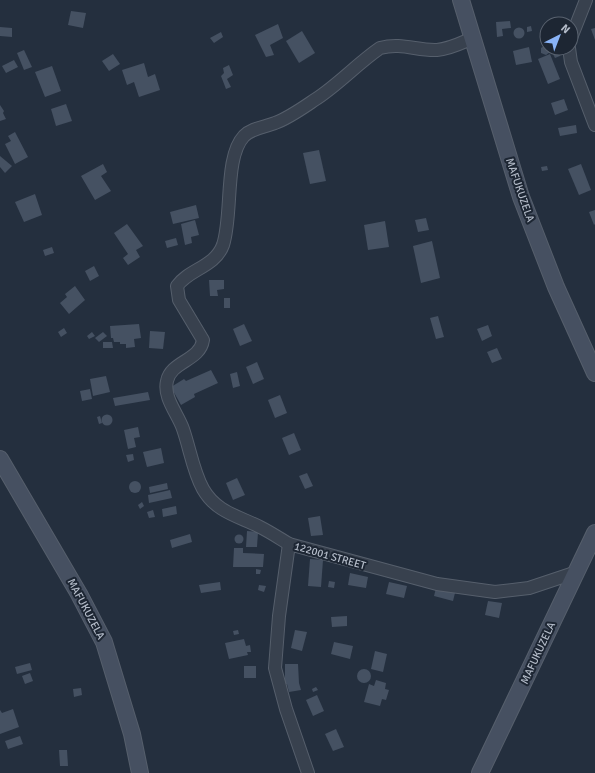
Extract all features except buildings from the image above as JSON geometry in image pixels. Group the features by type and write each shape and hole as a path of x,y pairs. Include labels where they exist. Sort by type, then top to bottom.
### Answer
{"main road":[{"name":"MAFUKUZELA","path":"461,0 521,197 556,287 595,373"},
{"name":"MAFUKUZELA","path":"0,459 79,594 104,642 130,727 140,773"},
{"name":"MAFUKUZELA","path":"480,773 595,533"}],"street":[{"path":"579,18 586,0"},
{"path":"289,544 260,526 225,512 215,504 204,490 197,474 183,428 168,398 166,387 167,378 171,373 197,354 202,347 203,340 179,300 178,286 182,278 203,268 218,255 223,245 229,221 234,156 245,136 255,129 275,123 317,98 380,48 390,45 403,45 435,50 449,48 473,38"},
{"path":"570,56 571,62 595,125"},
{"name":"122001 STREET","path":"308,773 286,709 275,668 279,616 289,544 437,584 495,592 529,588 577,572"}]}
